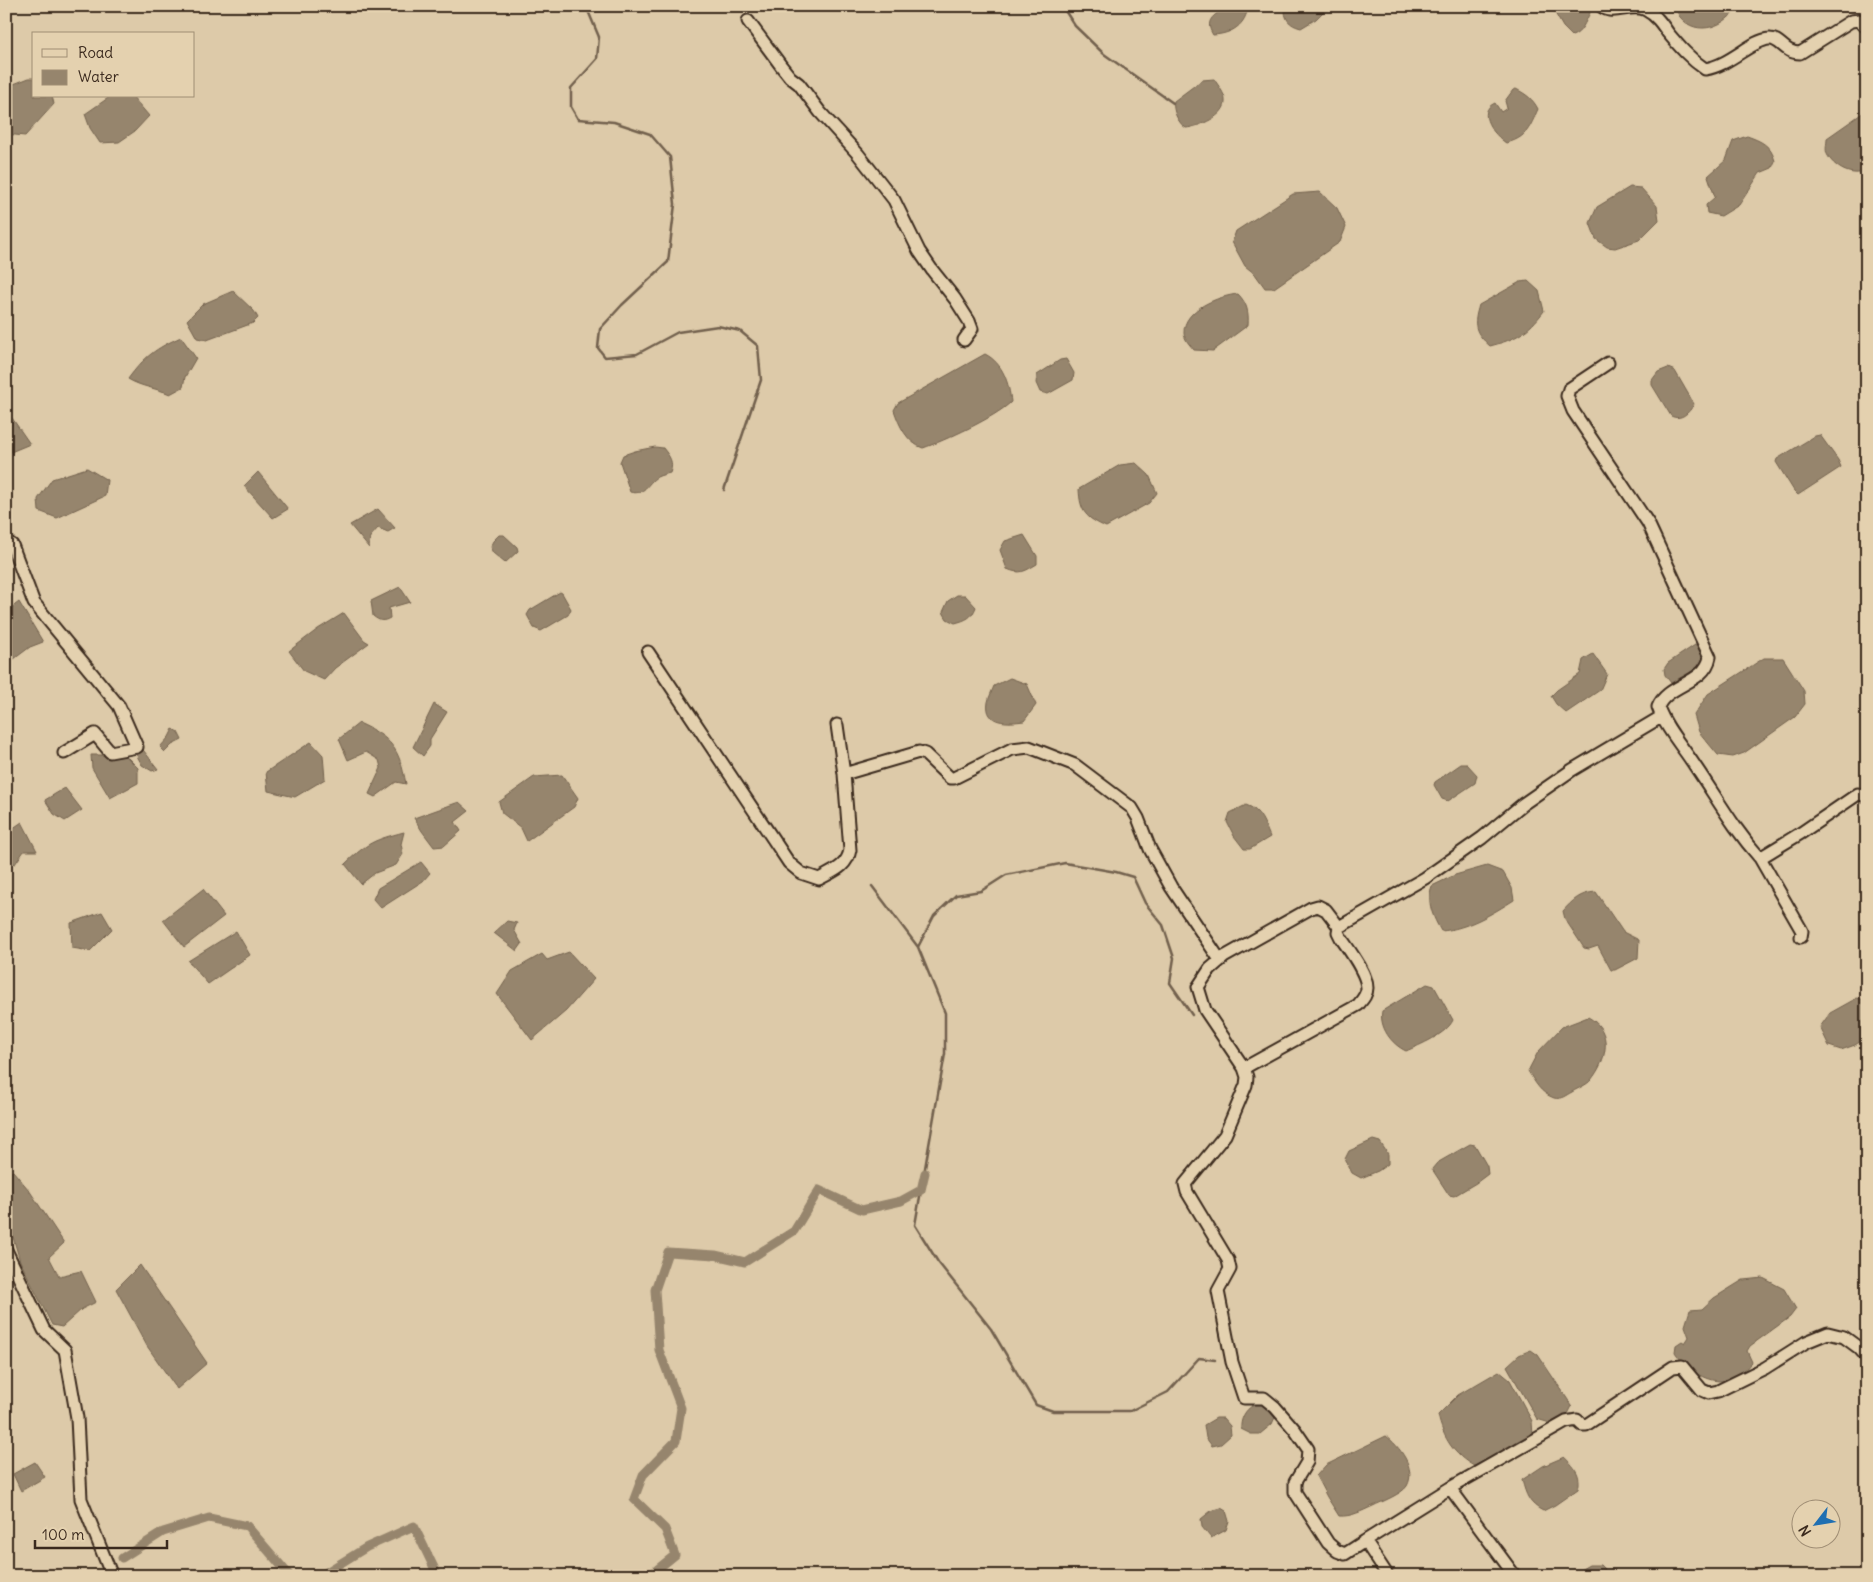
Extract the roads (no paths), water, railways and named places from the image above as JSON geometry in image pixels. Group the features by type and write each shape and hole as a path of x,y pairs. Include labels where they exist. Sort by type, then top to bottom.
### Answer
{"street":[{"path":"1601,6 1611,11 1636,6 1647,10 1658,20 1685,53 1705,69 1715,67 1732,59 1760,41 1776,40 1790,53 1800,53 1851,21 1859,20 1867,28"},
{"path":"748,21 790,77 799,84 894,200 919,251 969,321 972,330 964,340"},
{"path":"1608,363 1569,388 1568,396 1573,411 1648,523 1710,657 1708,665 1700,674 1661,700 1658,707 1662,717 1730,822 1760,858 1802,931 1801,937"},
{"path":"6,540 12,545 34,603 119,706 137,747 110,752 95,734 64,753"},
{"path":"648,652 789,863 801,873 819,878 844,865 849,858 850,850 844,774 837,725"},
{"path":"1339,927 1425,878 1482,838 1524,804 1572,770 1662,717"},
{"path":"844,774 919,752 925,754 950,778 954,778 1012,749 1029,748 1075,765 1132,808 1150,849 1171,887 1220,960"},
{"path":"1760,858 1858,794 1867,796"},
{"path":"1244,1068 1358,1005 1365,996 1367,989 1366,978 1341,938 1338,932 1339,927 1326,910 1318,906 1220,960 1210,969 1198,987 1205,1010 1244,1068 1247,1077 1246,1085 1225,1135 1185,1184 1187,1192 1228,1260 1230,1269 1218,1291 1232,1362 1244,1398 1264,1398 1275,1407 1295,1430 1308,1449 1307,1462 1295,1482 1295,1492 1328,1542 1338,1551 1345,1554 1450,1488 1566,1422 1577,1420 1582,1425 1586,1425 1673,1367 1682,1366 1702,1390 1709,1393 1718,1391 1765,1368 1806,1342 1828,1333 1844,1337 1859,1348 1867,1357"},
{"path":"6,1250 44,1330 65,1350 76,1418 81,1499 112,1576"},
{"path":"1450,1488 1515,1576"},
{"path":"1366,1541 1388,1576"}],"water":[{"path":"1229,6 1248,6 1247,13 1237,27 1226,33 1213,35 1209,25 1212,17"},
{"path":"1285,6 1326,6 1326,9 1316,19 1301,28 1288,21 1285,14"},
{"path":"1551,6 1588,6 1590,13 1581,30 1572,36 1563,27"},
{"path":"1675,6 1738,6 1727,19 1711,27 1703,28 1687,23 1679,16"},
{"path":"32,78 32,98 52,98 54,104 25,136 6,134 6,87"},
{"path":"1214,79 1225,98 1224,106 1217,116 1211,120 1186,128 1176,116 1174,101 1202,80"},
{"path":"1516,89 1529,97 1538,109 1527,131 1519,138 1506,143 1492,129 1487,118 1487,112 1489,107 1495,103 1501,112 1507,108 1505,101 1513,90"},
{"path":"108,98 134,98 149,116 135,131 119,142 100,143 90,128 85,114"},
{"path":"1867,110 1867,170 1856,173 1850,172 1839,167 1830,159 1826,150 1827,138"},
{"path":"1747,136 1768,147 1775,161 1772,168 1760,173 1739,205 1721,216 1707,213 1706,205 1715,197 1708,176 1726,160 1733,141"},
{"path":"1630,187 1641,188 1657,206 1659,220 1639,240 1615,248 1607,247 1596,239 1590,223 1597,207"},
{"path":"1320,192 1337,208 1346,227 1340,242 1274,288 1265,288 1255,274 1245,266 1232,242 1236,231 1293,194"},
{"path":"1528,281 1539,291 1544,311 1521,334 1508,341 1490,346 1481,337 1476,328 1479,305 1520,282"},
{"path":"233,291 254,311 258,318 253,323 207,340 197,338 187,320 203,304"},
{"path":"1238,294 1247,308 1248,325 1213,351 1194,350 1184,335 1185,325 1189,317 1212,301"},
{"path":"181,337 196,358 185,377 183,387 170,394 128,379 151,354"},
{"path":"985,354 1001,368 1009,388 1011,402 994,415 956,434 923,448 917,446 904,433 896,416 894,410 898,403"},
{"path":"1066,359 1074,373 1073,380 1048,394 1040,392 1036,383 1037,375 1060,360"},
{"path":"1668,368 1675,371 1694,404 1687,413 1678,418 1671,416 1652,385 1652,380 1658,372"},
{"path":"12,418 30,444 6,454 6,419"},
{"path":"1820,435 1841,467 1798,495 1776,462 1777,459 1815,436"},
{"path":"655,447 663,448 669,457 672,466 670,473 657,477 642,491 630,492 620,462 623,455"},
{"path":"1136,463 1149,475 1157,493 1149,503 1106,527 1089,517 1083,509 1079,489 1120,465"},
{"path":"87,468 107,480 105,496 57,518 39,511 38,499 52,479"},
{"path":"258,472 288,509 273,518 244,486"},
{"path":"378,509 395,528 388,532 378,528 370,537 369,548 350,525"},
{"path":"499,535 504,535 517,547 518,551 505,563 493,553 490,547"},
{"path":"1024,535 1037,556 1037,564 1023,571 1016,572 1007,569 1000,550 1005,541"},
{"path":"400,587 410,602 389,608 390,618 388,619 381,620 373,616 371,601"},
{"path":"560,592 571,609 568,615 541,631 534,628 527,615 530,610"},
{"path":"957,595 965,595 976,607 973,614 968,618 955,623 947,619 943,612 948,601"},
{"path":"19,602 43,642 30,647 10,662 6,662 6,612"},
{"path":"344,613 364,640 369,643 335,668 324,680 304,671 289,651 318,629"},
{"path":"1698,643 1703,659 1699,667 1671,683 1665,675 1664,669 1668,663"},
{"path":"1593,654 1607,674 1600,690 1566,713 1556,704 1551,696 1580,674 1583,660"},
{"path":"1764,658 1783,658 1804,691 1805,704 1795,717 1744,753 1733,757 1718,755 1699,732 1694,715 1708,694"},
{"path":"1010,678 1027,684 1036,705 1024,721 999,721 990,715 988,710 988,700 994,686"},
{"path":"434,704 447,712 430,739 430,746 423,756 413,747"},
{"path":"359,723 387,739 397,753 406,784 396,782 375,797 369,794 381,768 379,760 366,752 348,760 339,739"},
{"path":"173,729 178,732 182,740 172,745 165,752 160,747"},
{"path":"311,742 323,755 325,779 295,797 268,791 266,772"},
{"path":"140,746 158,769 152,771 142,765 136,754"},
{"path":"91,755 125,755 138,768 138,783 110,798 92,768"},
{"path":"1461,764 1467,764 1477,775 1475,783 1448,801 1442,799 1434,785 1435,782"},
{"path":"562,775 578,798 574,807 527,841 521,828 502,813 499,802 534,777"},
{"path":"65,788 82,810 65,821 54,814 45,800"},
{"path":"459,802 469,811 455,822 461,831 444,846 434,847 414,818"},
{"path":"1246,805 1259,814 1270,837 1250,849 1244,849 1234,836 1227,822 1230,813"},
{"path":"22,822 37,851 24,851 15,864 6,861 6,833"},
{"path":"404,832 401,844 403,854 396,865 375,873 361,884 345,864 372,843"},
{"path":"421,862 430,873 423,881 381,908 373,899 378,888"},
{"path":"1487,866 1503,872 1512,888 1514,900 1470,924 1441,931 1430,904 1432,886 1455,875"},
{"path":"203,889 224,916 184,947 163,920"},
{"path":"1596,892 1623,932 1639,940 1638,958 1615,970 1611,970 1598,946 1589,949 1584,948 1565,919 1563,911 1577,898"},
{"path":"102,912 112,929 90,951 72,948 71,923"},
{"path":"507,921 517,923 514,930 522,944 517,951 494,933"},
{"path":"236,931 250,955 208,984 188,961"},
{"path":"569,952 594,979 566,1011 532,1040 497,994 512,971 542,954 547,960"},
{"path":"1427,984 1434,986 1453,1020 1439,1034 1406,1051 1391,1039 1384,1029 1382,1011"},
{"path":"1857,998 1865,1000 1867,1003 1867,1037 1855,1045 1841,1050 1829,1046 1820,1027 1830,1013"},
{"path":"1588,1017 1602,1030 1605,1038 1604,1055 1601,1064 1591,1080 1585,1085 1561,1098 1549,1096 1538,1087 1528,1071 1538,1052 1562,1027"},
{"path":"1373,1140 1380,1142 1388,1154 1388,1164 1378,1171 1361,1178 1352,1173 1345,1159 1349,1151"},
{"path":"1470,1144 1475,1145 1487,1166 1488,1174 1454,1196 1449,1195 1432,1169 1437,1163"},
{"path":"13,1171 29,1190 64,1243 49,1257 59,1276 81,1271 96,1302 82,1309 62,1327 52,1325 20,1261 13,1237 6,1229 6,1175"},
{"path":"140,1265 207,1363 177,1389 147,1346 116,1289"},
{"path":"1763,1278 1784,1289 1796,1309 1790,1317 1750,1346 1747,1351 1752,1362 1738,1376 1720,1381 1703,1377 1687,1366 1675,1352 1676,1345 1682,1341 1685,1343 1689,1337 1685,1326 1690,1310 1702,1309 1714,1298 1743,1280"},
{"path":"1531,1350 1538,1355 1572,1406 1568,1414 1550,1423 1537,1419 1507,1366 1519,1355"},
{"path":"1499,1371 1510,1380 1532,1421 1533,1436 1502,1455 1474,1466 1461,1457 1450,1445 1438,1415 1458,1395"},
{"path":"1255,1404 1266,1404 1276,1415 1272,1424 1260,1434 1251,1434 1241,1429 1242,1419 1248,1409"},
{"path":"1216,1418 1223,1418 1230,1426 1231,1435 1221,1444 1212,1446 1206,1438 1204,1425"},
{"path":"1386,1436 1401,1451 1408,1465 1410,1479 1407,1486 1396,1495 1365,1510 1352,1515 1339,1516 1316,1476 1326,1465"},
{"path":"1564,1457 1578,1475 1578,1489 1543,1511 1529,1499 1522,1480 1543,1466"},
{"path":"35,1462 45,1477 21,1491 13,1474"},
{"path":"1221,1508 1226,1511 1229,1521 1226,1530 1211,1538 1202,1527 1201,1519 1211,1511"},
{"path":"1589,1565 1600,1565 1611,1576 1569,1576"}],"waterway":[{"path":"586,6 599,37 597,59 571,88 571,107 578,119 614,122 650,134 670,157 675,204 668,262 622,305 600,329 598,348 605,357 637,354 678,332 718,326 740,331 758,346 761,380 724,490"},
{"path":"1062,6 1075,26 1104,54 1173,103"},
{"path":"918,947 934,916 956,895 981,891 1006,875 1065,863 1116,872 1133,877 1145,903 1163,925 1174,958 1170,983 1192,1015"},
{"path":"872,886 918,947 945,1013 945,1054 915,1225 938,1262 991,1329 1036,1405 1053,1411 1130,1411 1168,1392 1199,1358 1215,1360"},
{"path":"649,1576 675,1555 665,1529 634,1499 643,1475 676,1441 681,1408 659,1350 655,1290 668,1252 715,1255 745,1262 794,1231 819,1190 862,1210 901,1201 921,1190 925,1173"},
{"path":"122,1558 163,1532 209,1518 247,1526 290,1576"},
{"path":"320,1576 367,1547 414,1526 438,1576"}]}
